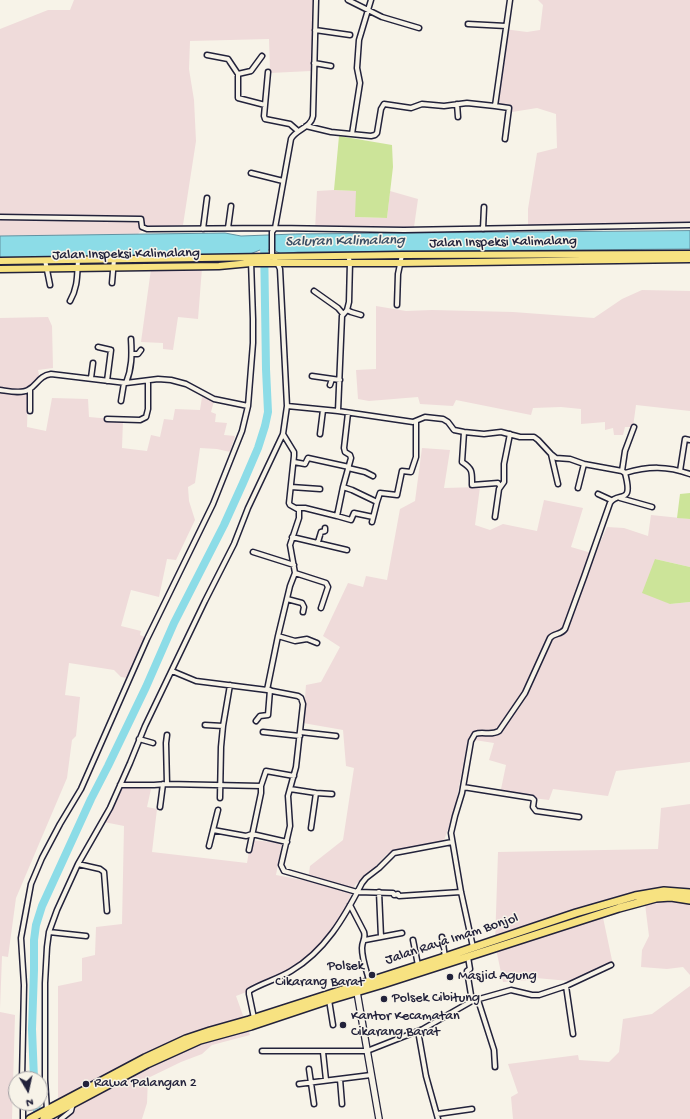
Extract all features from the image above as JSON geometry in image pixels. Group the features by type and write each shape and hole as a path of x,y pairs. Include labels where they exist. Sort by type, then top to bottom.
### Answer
{"highway":[{"name":"Jalan Raya Imam Bonjol","path":"45,1115 146,1058 192,1037 357,992 468,956 474,950 576,913 635,896 664,891 690,893"},
{"name":"Jalan Raya Imam Bonjol","path":"30,1119 45,1115 73,1103 147,1064 189,1045 369,980 445,957 656,898 671,897 690,900"}],"main road":[{"name":"Jalan Inspeksi Kalimalang","path":"349,259 400,263 522,258 690,254"},
{"name":"Jalan Inspeksi Kalimalang","path":"0,261 219,258 251,260 349,259 402,255 522,258"},
{"name":"Jalan Inspeksi Kalimalang","path":"645,256 690,259"},
{"path":"219,258 219,266"},
{"name":"Jalan Inspeksi Kalimalang","path":"0,269 219,266 251,260"}],"street":[{"path":"45,1115 45,983 49,932 78,864 107,812 139,739 234,544 248,508 282,434 287,406 280,269 274,259 272,232 275,228 291,139 298,131 312,121 313,116 316,0"},
{"path":"348,0 396,22 419,28"},
{"path":"352,134 360,83 357,68 359,40 371,0"},
{"path":"495,106 510,0"},
{"path":"468,24 506,26"},
{"path":"315,30 350,35"},
{"path":"207,55 230,60 238,74 238,98 265,105"},
{"path":"238,74 251,71 262,56"},
{"path":"314,63 331,66"},
{"path":"268,72 265,119 290,124 298,131"},
{"path":"306,126 352,134 375,135 377,133 381,109 384,104 411,108 422,104 444,106 457,104 495,106 509,108 505,139"},
{"path":"457,104 458,117"},
{"path":"251,173 284,181"},
{"path":"203,229 207,198"},
{"path":"228,228 231,206"},
{"path":"484,207 484,229"},
{"path":"0,217 142,218 142,227 147,229 275,228 375,230 690,225"},
{"path":"397,305 398,274 402,255"},
{"path":"112,282 114,259"},
{"path":"338,411 343,314 347,310 349,302 349,259"},
{"path":"45,260 50,285"},
{"path":"70,301 76,290 78,260"},
{"path":"22,1071 24,985 20,938 31,884 42,858 81,789 144,646 213,504 242,432 248,406 253,319 251,260"},
{"path":"314,291 343,314"},
{"path":"347,310 360,315"},
{"path":"121,401 125,383 131,370 131,339"},
{"path":"98,347 111,350 107,381"},
{"path":"132,354 138,354 141,350"},
{"path":"91,378 93,363"},
{"path":"0,390 22,392 30,389 40,378 48,375 91,378 125,383 165,379 178,381 193,387 214,399 248,406"},
{"path":"312,376 340,380"},
{"path":"330,385 332,379"},
{"path":"107,419 140,420 146,418 148,409 148,381"},
{"path":"30,389 30,411"},
{"path":"287,406 338,411 413,422 425,417 443,419 448,422 454,430 484,434 501,432 520,437 536,438 556,458 570,459 584,464 624,472 643,469 667,468 690,474"},
{"path":"320,434 322,410"},
{"path":"337,516 351,456 345,452 344,448 348,413"},
{"path":"372,522 380,494 397,495 402,471 411,472 416,457 416,421"},
{"path":"598,494 611,500 623,497 628,493 624,472 625,451 634,427"},
{"path":"464,432 462,462 469,465 472,473 472,485 498,483 500,486"},
{"path":"282,434 294,452 290,505 297,508 305,508 351,520 354,513 373,517"},
{"path":"495,517 500,486 504,482 504,464 510,434"},
{"path":"680,471 686,439 690,440"},
{"path":"551,454 558,484"},
{"path":"294,462 305,464 308,458 365,472 374,476"},
{"path":"578,488 584,464"},
{"path":"291,487 320,489"},
{"path":"343,487 377,502"},
{"path":"619,498 652,507"},
{"path":"474,950 452,842 452,828 463,787 473,735 480,732 494,734 499,731 528,688 550,638 553,635 561,633 564,628 611,500"},
{"path":"256,721 260,716 268,714 269,690 278,636 295,573 290,548 300,514 297,508"},
{"path":"318,542 321,532 324,531 325,528"},
{"path":"292,537 347,550"},
{"path":"253,552 294,565"},
{"path":"295,573 326,583 328,587 321,608"},
{"path":"287,599 302,603 304,607 303,612"},
{"path":"278,636 295,641 307,639 317,643"},
{"path":"172,671 196,681 269,690 298,696 301,698 303,704 300,734 294,776 288,800 290,826 281,866 284,871 357,892 393,893 394,895 398,894 399,896 461,892"},
{"path":"220,798 219,785 223,726 230,686"},
{"path":"205,725 223,726"},
{"path":"263,732 336,736"},
{"path":"160,807 165,784 167,735"},
{"path":"139,739 153,743"},
{"path":"249,850 262,793 261,786 266,771 294,776"},
{"path":"120,785 165,784 261,786"},
{"path":"463,787 499,794 532,798 534,800 533,807 536,811 579,817"},
{"path":"290,789 332,794"},
{"path":"311,828 316,793"},
{"path":"210,846 218,810"},
{"path":"213,830 246,836 252,834 287,842"},
{"path":"252,1021 248,994 249,991 292,971 309,959 322,947 332,935 364,880 380,868 394,853 452,842"},
{"path":"78,864 100,869 104,872 107,911"},
{"path":"379,892 381,936"},
{"path":"350,905 364,932 365,940 362,945 362,953 369,980"},
{"path":"49,932 86,936"},
{"path":"365,940 402,933"},
{"path":"442,936 445,957"},
{"path":"414,940 418,965"},
{"path":"468,956 470,969 467,971 472,1001"},
{"path":"262,1051 367,1051 418,1031 472,1001 511,990 532,995 539,995 566,986 611,965"},
{"path":"566,986 573,1034"},
{"path":"357,992 379,1119"},
{"path":"329,1000 332,1025"},
{"path":"478,1000 494,1050 495,1067"},
{"path":"418,1031 426,1076 438,1119"},
{"path":"323,1052 326,1080"},
{"path":"309,1069 314,1104"},
{"path":"298,1084 371,1075"},
{"path":"340,1079 342,1104"},
{"name":"Jalan Raya Imam Bonjol","path":"61,1119 71,1111 73,1103"},
{"path":"437,1114 472,1109"}],"shaded area":[{"path":"74,0 313,0 311,71 270,73 269,39 190,41 189,69 194,100 196,141 183,225 144,228 138,234 0,236 0,29 48,10 70,10"},
{"path":"538,0 690,0 690,227 528,227 528,209 537,153 557,148 556,114 537,108 512,112 496,108 504,29 527,32 540,30 543,5"},
{"path":"317,191 356,191 356,217 387,218 390,191 418,199 414,227 315,230"},
{"path":"202,268 198,319 178,317 173,350 163,349 163,343 141,342 151,269"},
{"path":"642,290 690,291 690,411 636,405 633,427 625,427 623,435 614,435 613,428 605,430 605,422 581,424 581,409 561,407 533,408 531,415 456,400 453,406 420,404 418,397 369,401 358,399 356,370 376,369 376,306 406,311 432,310 513,312 594,318 622,299"},
{"path":"48,317 52,326 53,368 38,370 40,380 28,394 27,427 46,431 52,398 88,399 89,417 123,420 122,448 147,451 151,435 160,437 164,419 173,420 175,409 200,410 202,397 214,401 211,412 216,414 215,422 227,423 224,435 235,436 230,452 217,449 200,448 195,483 188,487 189,501 195,520 176,560 167,559 159,597 131,590 121,626 141,631 140,635 145,637 127,678 121,677 114,670 69,663 65,695 80,697 76,736 72,740 67,778 16,898 8,957 2,956 0,1009 0,318"},
{"path":"422,448 450,450 444,488 480,487 475,525 490,530 503,524 537,531 544,500 583,508 571,547 595,554 607,527 624,528 648,536 651,515 690,519 690,567 655,559 670,604 690,602 690,762 616,771 608,796 553,789 549,800 500,794 506,765 489,760 494,743 468,739 454,813 443,843 387,854 355,885 340,921 305,962 262,986 236,996 250,1035 212,1045 202,1054 181,1062 148,1078 147,1103 142,1119 56,1119 58,1106 58,986 82,981 82,958 95,955 96,927 122,924 124,826 104,822 123,787 151,789 147,807 157,809 152,852 247,863 251,840 282,843 276,875 308,881 310,866 343,840 354,768 346,766 343,730 303,723 306,685 321,682 340,647 323,636 348,583 363,587 366,576 387,580 400,509 415,501"},
{"path":"690,804 690,975 683,967 667,969 641,967 642,950 649,936 644,896 601,908 613,965 569,981 536,978 531,980 503,982 495,944 498,852 658,849 661,808"},
{"path":"690,986 690,1119 513,1119 511,1097 518,1093 508,1064 578,1055 579,1060 609,1062 619,1052 623,1019 652,1014"},
{"path":"0,1012 15,1015 13,1071 8,1071 8,1111 12,1111 12,1119 0,1119"}],"green space":[{"path":"339,136 392,145 393,167 387,218 355,217 356,191 334,190"},
{"path":"690,493 690,519 677,518 680,494"},
{"path":"655,559 690,567 690,602 670,604 642,593"}],"water":[{"name":"Saluran Kalimalang","path":"690,231 690,249 298,252 281,254 274,250 260,250 250,254 0,258 0,236 225,233 241,236 295,234"}],"waterway":[{"path":"34,1071 32,1029 34,940 36,925 42,906 91,799 146,687 174,623 224,525 258,448 265,426 268,412 264,241"},
{"path":"37,1111 38,1119"}],"place":[{"name":"Polsek Cikarang Barat","path":"372,975"},
{"name":"Masjid Agung","path":"450,977"},
{"name":"Polsek Cibitung","path":"384,999"},
{"name":"Kantor Kecamatan Cikarang Barat","path":"343,1025"},
{"name":"Rawa Palangan 2","path":"86,1084"}]}
